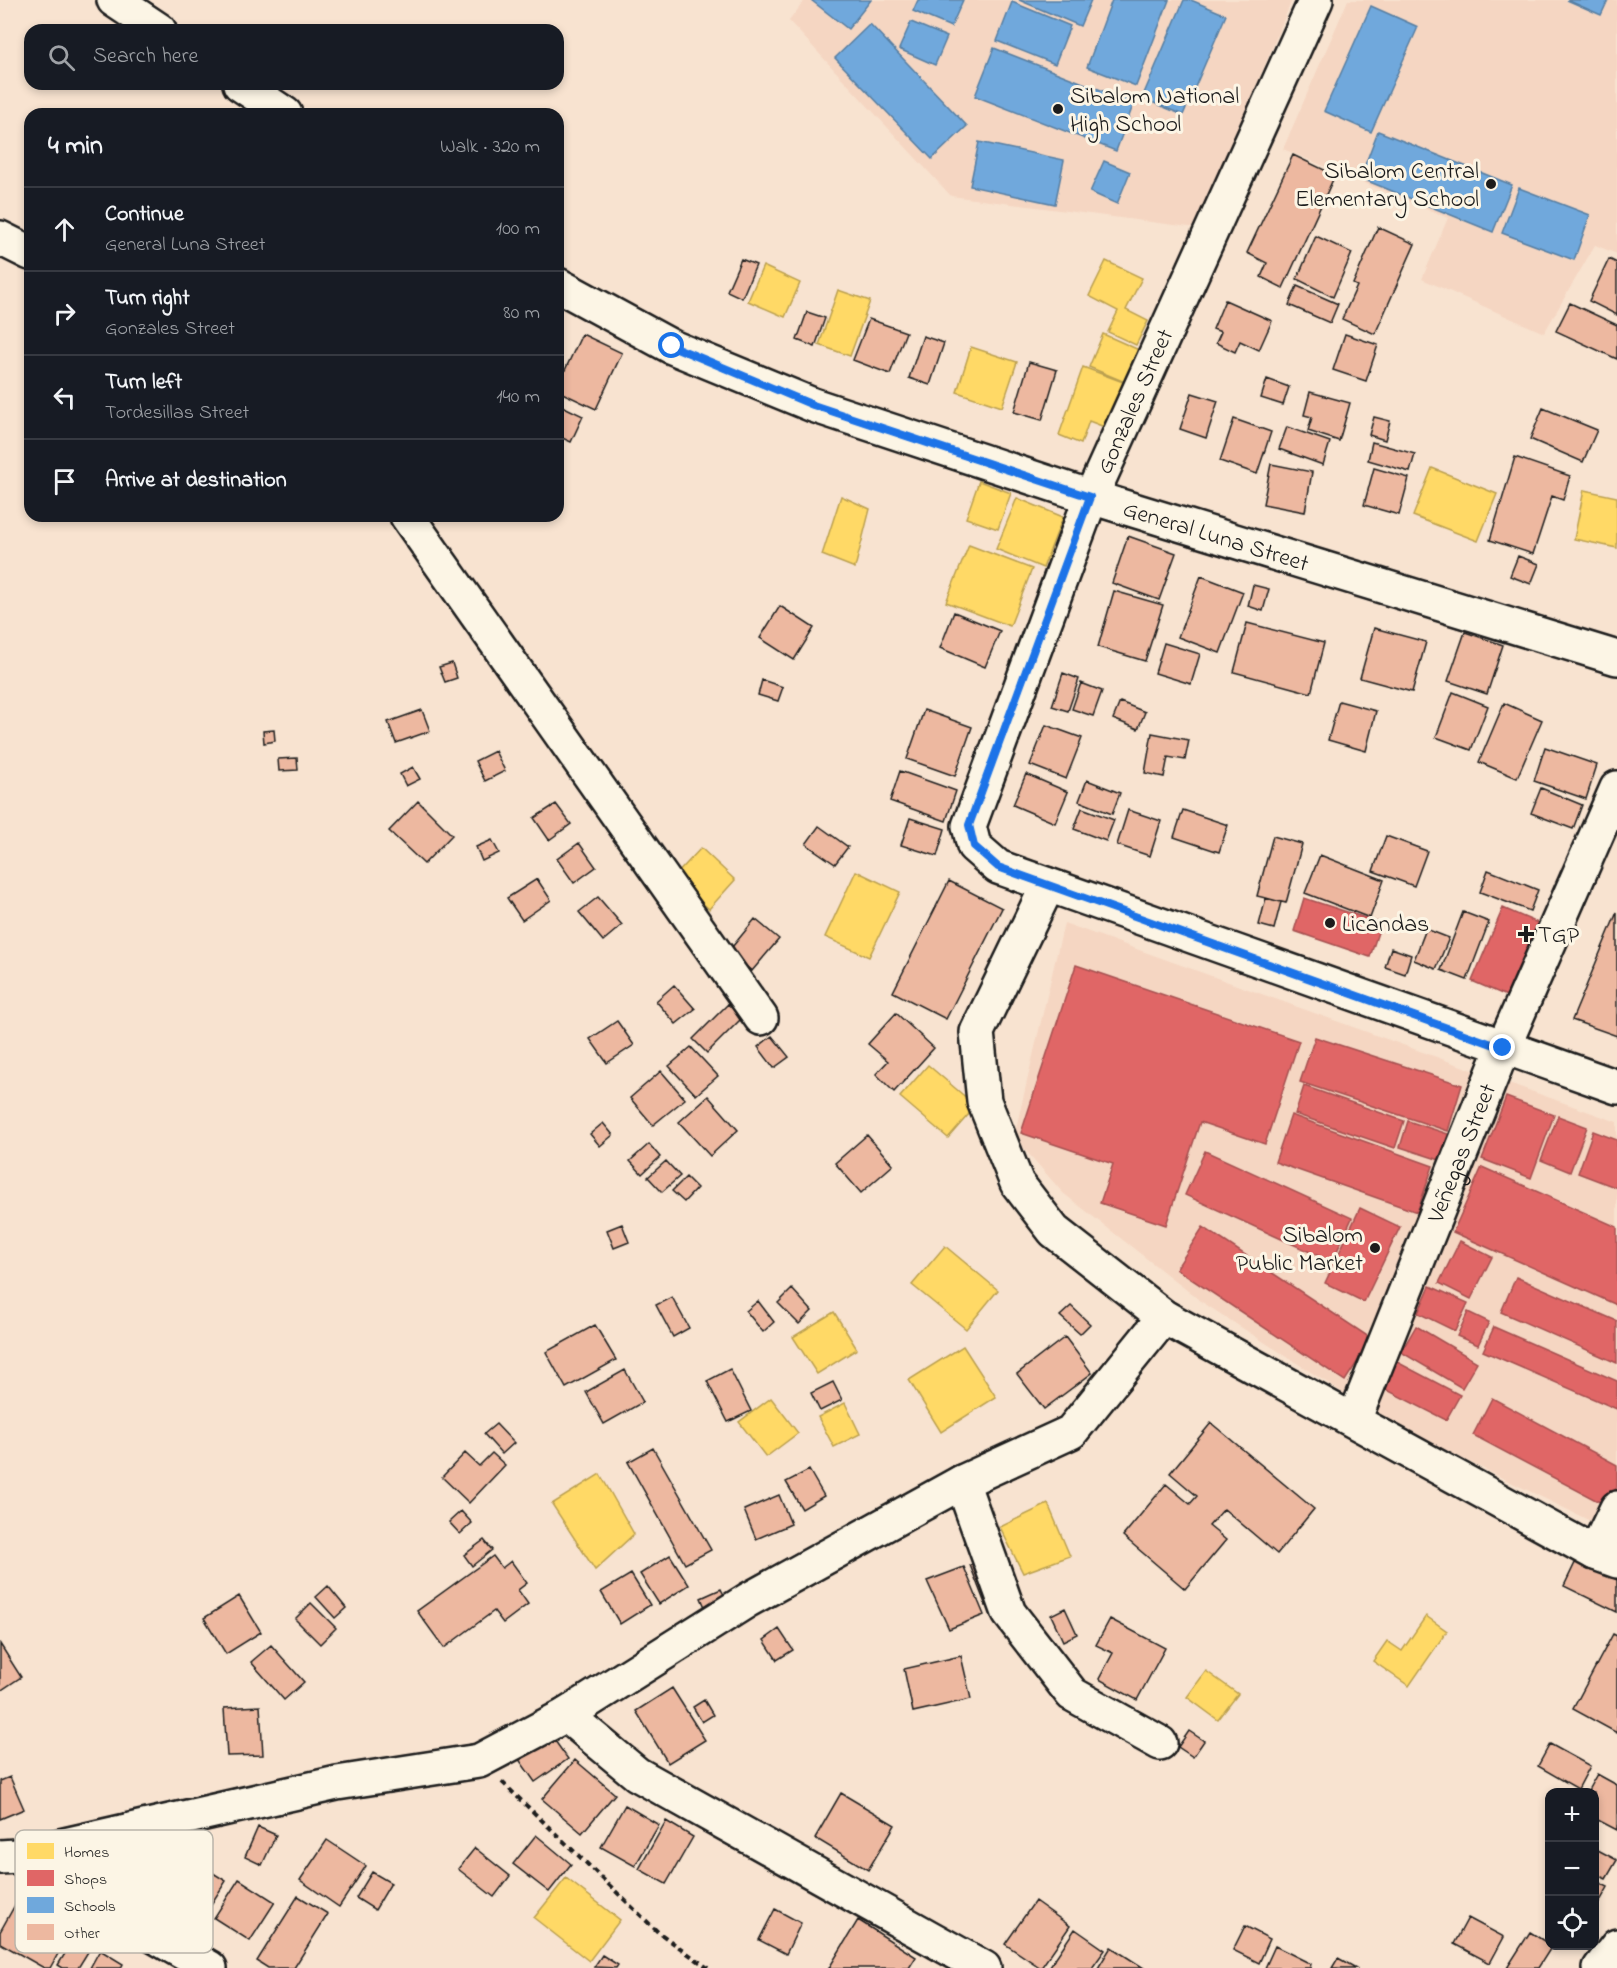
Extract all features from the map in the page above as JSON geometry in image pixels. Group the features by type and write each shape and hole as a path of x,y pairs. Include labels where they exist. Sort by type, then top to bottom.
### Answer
{"street":[{"path":"114,0 150,24"},
{"name":"Gonzales Street","path":"1048,885 998,867 974,846 969,825 1090,497 1316,0"},
{"path":"249,90 276,108"},
{"path":"0,238 24,250"},
{"name":"General Luna Street","path":"564,288 672,346 813,405 1090,497 1617,657"},
{"path":"411,522 761,1018"},
{"name":"Veñegas Street","path":"1354,1420 1503,1048 1617,788"},
{"path":"1617,1087 1048,885 977,1032 984,1101 1017,1183 1054,1231 1164,1317 1606,1557 1617,1509"},
{"path":"146,1830 337,1784 479,1761 566,1715 748,1600 962,1482 1071,1432 1164,1317"},
{"path":"962,1482 1009,1613 1072,1694 1160,1743"},
{"path":"566,1715 637,1774 984,1968"},
{"path":"1600,1968 1617,1946"},
{"path":"180,1953 210,1968"}],"path":[{"path":"479,1761 658,1932 708,1968"}],"shaded area":[{"name":"Sibalom National High School","path":"805,0 1292,0 1197,228 951,196 789,21"},
{"name":"Sibalom Central Elementary School","path":"1348,0 1617,0 1617,254 1595,245 1544,333 1422,279 1448,218 1283,149"},
{"name":"Sibalom Public Market","path":"1064,923 1617,1122 1617,1534 1388,1422 1202,1302 1063,1193 1014,1137"}],"building: Homes":[{"path":"1106,261 1142,278 1126,310 1148,321 1136,345 1108,332 1118,311 1089,296"},
{"path":"763,266 800,283 785,317 748,301"},
{"path":"838,290 870,301 850,356 819,345"},
{"path":"1103,334 1139,350 1125,382 1089,367"},
{"path":"971,347 1017,362 1002,407 957,392"},
{"path":"1083,367 1123,382 1107,428 1089,421 1081,444 1059,435"},
{"path":"1432,468 1497,494 1478,541 1413,516"},
{"path":"979,481 1011,493 998,529 966,518"},
{"path":"1584,490 1617,497 1617,548 1574,539"},
{"path":"841,496 870,509 855,568 822,555"},
{"path":"1017,498 1063,517 1043,568 996,549"},
{"path":"969,545 1032,569 1010,626 946,602"},
{"path":"701,848 735,880 709,909 674,877"},
{"path":"856,871 900,892 869,957 825,937"},
{"path":"928,1065 976,1106 948,1138 900,1097"},
{"path":"945,1246 998,1290 966,1329 912,1285"},
{"path":"834,1312 857,1349 817,1374 793,1337"},
{"path":"963,1346 996,1397 941,1432 909,1380"},
{"path":"771,1398 798,1433 766,1457 739,1422"},
{"path":"845,1403 860,1434 834,1447 818,1417"},
{"path":"600,1474 634,1534 595,1570 552,1504"},
{"path":"1048,1504 1070,1556 1023,1573 1000,1527"},
{"path":"1426,1616 1447,1631 1409,1686 1373,1661 1387,1641 1402,1651"},
{"path":"1206,1671 1238,1694 1218,1720 1187,1697"},
{"path":"566,1878 620,1920 589,1961 534,1918"}],"building: Shops":[{"path":"1304,898 1381,923 1370,957 1294,931"},
{"path":"1503,908 1540,924 1509,997 1472,981"},
{"path":"1076,965 1299,1041 1265,1144 1200,1122 1166,1225 1100,1203 1113,1164 1021,1133"},
{"path":"1315,1037 1462,1085 1448,1131 1300,1082"},
{"path":"1304,1086 1404,1121 1395,1148 1295,1114"},
{"path":"1506,1097 1554,1115 1531,1178 1482,1159"},
{"path":"1291,1115 1433,1166 1417,1212 1275,1162"},
{"path":"1558,1116 1587,1127 1570,1172 1541,1160"},
{"path":"1408,1121 1448,1134 1440,1160 1400,1147"},
{"path":"1593,1131 1617,1140 1617,1188 1578,1173"},
{"path":"1205,1151 1352,1218 1332,1262 1185,1195"},
{"path":"1482,1167 1617,1227 1617,1305 1453,1232"},
{"path":"1360,1208 1400,1227 1364,1302 1325,1283"},
{"path":"1203,1227 1372,1339 1345,1381 1176,1269"},
{"path":"1460,1241 1492,1257 1471,1299 1439,1283"},
{"path":"1516,1277 1617,1321 1617,1363 1501,1312"},
{"path":"1430,1286 1468,1303 1455,1331 1418,1313"},
{"path":"1468,1312 1489,1322 1478,1345 1457,1336"},
{"path":"1416,1326 1477,1362 1462,1388 1401,1352"},
{"path":"1494,1327 1617,1381 1617,1409 1483,1351"},
{"path":"1397,1362 1460,1395 1446,1420 1383,1388"},
{"path":"1492,1398 1617,1465 1617,1487 1607,1506 1473,1435"}],"building: Schools":[{"path":"811,0 871,0 848,29"},
{"path":"918,0 963,0 951,27 913,11"},
{"path":"1019,0 1091,0 1080,26"},
{"path":"1112,0 1169,0 1136,86 1087,67"},
{"path":"1184,0 1191,0 1226,15 1183,115 1142,98"},
{"path":"1567,0 1608,0 1601,15"},
{"path":"1012,2 1070,26 1055,64 997,41"},
{"path":"1371,6 1418,27 1371,132 1324,111"},
{"path":"911,22 947,37 935,65 899,49"},
{"path":"870,24 967,126 932,159 835,58"},
{"path":"994,48 1134,103 1116,151 975,96"},
{"path":"1378,131 1512,185 1493,232 1360,178"},
{"path":"979,142 1064,160 1055,204 970,186"},
{"path":"1104,161 1130,172 1117,204 1090,192"},
{"path":"1519,188 1590,215 1574,260 1502,233"}],"building: Other":[{"path":"1293,155 1335,175 1283,288 1261,277 1267,263 1247,253"},
{"path":"1378,227 1415,244 1375,334 1342,319 1357,286 1353,284"},
{"path":"1316,236 1352,253 1333,297 1297,279"},
{"path":"741,259 756,265 742,298 727,291"},
{"path":"1609,259 1617,263 1617,315 1589,301"},
{"path":"1297,286 1338,304 1330,323 1289,305"},
{"path":"1225,300 1272,321 1259,350 1240,341 1235,352 1216,343 1221,332 1213,329"},
{"path":"1570,303 1617,325 1617,359 1556,331"},
{"path":"807,312 825,318 815,347 797,340"},
{"path":"869,319 906,332 890,374 853,360"},
{"path":"582,334 622,353 596,409 564,394 564,372"},
{"path":"1345,334 1378,345 1366,381 1333,370"},
{"path":"923,336 944,343 930,385 909,378"},
{"path":"1029,362 1057,370 1042,420 1014,412"},
{"path":"1267,379 1289,387 1283,405 1261,398"},
{"path":"1310,392 1350,403 1339,441 1308,431 1312,417 1304,415"},
{"path":"1192,393 1218,401 1206,438 1180,429"},
{"path":"564,407 583,416 571,442 564,439"},
{"path":"1543,408 1597,430 1583,462 1530,439"},
{"path":"1374,417 1390,421 1385,440 1369,435"},
{"path":"1234,419 1271,432 1257,474 1220,461"},
{"path":"1287,427 1330,442 1323,465 1279,449"},
{"path":"1372,442 1415,454 1410,472 1368,460"},
{"path":"1515,457 1570,476 1563,500 1552,496 1533,554 1490,540"},
{"path":"1271,464 1312,472 1305,512 1263,504"},
{"path":"1374,468 1409,478 1399,515 1364,505"},
{"path":"1128,536 1176,553 1159,600 1112,583"},
{"path":"1518,556 1539,564 1531,584 1510,576"},
{"path":"1201,576 1243,592 1220,653 1178,637"},
{"path":"1253,585 1269,589 1263,611 1248,606"},
{"path":"1114,591 1163,605 1145,661 1098,647"},
{"path":"780,606 814,628 794,660 760,638"},
{"path":"954,612 1000,631 985,667 940,648"},
{"path":"1247,623 1324,643 1311,693 1234,672"},
{"path":"1374,628 1426,642 1412,692 1360,678"},
{"path":"1465,632 1503,645 1487,694 1448,681"},
{"path":"1164,643 1200,654 1191,684 1155,673"},
{"path":"452,663 457,678 445,682 439,667"},
{"path":"1063,673 1079,679 1068,711 1052,706"},
{"path":"762,680 783,687 778,701 758,695"},
{"path":"1081,683 1102,691 1093,716 1072,709"},
{"path":"1453,692 1488,706 1471,750 1436,737"},
{"path":"1339,701 1376,711 1366,751 1328,740"},
{"path":"1120,702 1145,712 1138,729 1113,719"},
{"path":"1504,703 1542,720 1517,778 1479,762"},
{"path":"422,710 430,731 396,743 388,722"},
{"path":"924,710 972,727 955,776 907,759"},
{"path":"1046,725 1082,738 1066,779 1030,765"},
{"path":"274,730 275,741 264,743 263,731"},
{"path":"1152,733 1189,740 1185,760 1168,757 1164,777 1145,773"},
{"path":"1545,747 1597,765 1586,799 1534,781"},
{"path":"495,751 505,771 485,781 475,761"},
{"path":"297,758 298,770 279,771 278,759"},
{"path":"413,767 420,779 406,786 400,774"},
{"path":"900,771 956,791 946,821 890,801"},
{"path":"1026,774 1068,792 1055,823 1013,805"},
{"path":"1087,780 1120,793 1112,814 1079,801"},
{"path":"1541,788 1582,805 1573,829 1531,813"},
{"path":"418,801 452,835 424,864 389,831"},
{"path":"556,804 571,824 549,840 534,818"},
{"path":"1082,808 1114,820 1106,841 1074,829"},
{"path":"1128,810 1161,821 1150,856 1117,845"},
{"path":"1183,810 1228,825 1219,852 1174,837"},
{"path":"910,818 945,829 937,856 901,845"},
{"path":"819,826 848,847 835,864 806,844"},
{"path":"1273,836 1302,844 1286,903 1257,896"},
{"path":"1386,836 1427,851 1414,886 1373,871"},
{"path":"492,840 499,853 482,861 476,847"},
{"path":"579,843 596,867 574,883 557,859"},
{"path":"1320,855 1384,880 1370,918 1305,893"},
{"path":"1488,870 1538,890 1530,911 1480,892"},
{"path":"537,879 551,900 522,920 507,898"},
{"path":"949,881 1002,908 946,1019 893,992"},
{"path":"598,897 622,925 603,941 579,912"},
{"path":"1266,898 1281,902 1274,929 1259,925"},
{"path":"1463,912 1489,922 1467,980 1441,970"},
{"path":"1617,912 1617,1036 1572,1020"},
{"path":"755,919 779,939 752,971 728,952"},
{"path":"1426,929 1449,938 1436,969 1414,960"},
{"path":"1391,948 1411,955 1405,974 1385,967"},
{"path":"674,985 695,1009 676,1024 656,1001"},
{"path":"728,1004 742,1018 707,1053 693,1039"},
{"path":"896,1013 934,1048 894,1092 876,1074 888,1061 868,1044"},
{"path":"617,1021 634,1045 607,1063 590,1039"},
{"path":"772,1036 789,1057 774,1068 758,1047"},
{"path":"691,1047 718,1076 696,1095 669,1066"},
{"path":"661,1071 685,1099 653,1125 630,1098"},
{"path":"708,1096 738,1130 710,1156 679,1122"},
{"path":"603,1123 613,1135 600,1146 590,1134"},
{"path":"867,1135 893,1165 861,1193 835,1163"},
{"path":"649,1144 660,1157 642,1174 630,1161"},
{"path":"666,1161 680,1176 662,1192 648,1177"},
{"path":"686,1177 697,1188 684,1202 672,1191"},
{"path":"622,1224 629,1242 614,1248 607,1230"},
{"path":"792,1289 812,1311 799,1324 778,1303"},
{"path":"672,1297 689,1328 673,1337 656,1305"},
{"path":"758,1301 774,1322 763,1332 746,1311"},
{"path":"1071,1306 1090,1324 1080,1334 1060,1316"},
{"path":"595,1325 616,1360 566,1388 546,1352"},
{"path":"1065,1337 1092,1373 1044,1409 1017,1374"},
{"path":"730,1369 751,1411 728,1422 707,1381"},
{"path":"625,1370 643,1402 604,1424 586,1392"},
{"path":"833,1382 842,1400 820,1411 811,1393"},
{"path":"1211,1423 1314,1509 1277,1554 1224,1509 1209,1526 1226,1540 1185,1589 1123,1536 1166,1484 1190,1504 1197,1496 1170,1473"},
{"path":"496,1424 514,1443 502,1454 484,1434"},
{"path":"653,1448 711,1550 685,1564 628,1462"},
{"path":"465,1453 479,1466 492,1453 505,1465 469,1503 442,1477"},
{"path":"809,1470 824,1496 802,1509 786,1482"},
{"path":"779,1495 791,1524 756,1539 744,1510"},
{"path":"461,1511 472,1523 460,1534 449,1522"},
{"path":"484,1540 492,1550 472,1566 464,1555"},
{"path":"670,1555 689,1585 659,1604 640,1574"},
{"path":"493,1556 502,1568 511,1561 527,1583 518,1590 528,1604 503,1623 494,1611 444,1648 417,1611"},
{"path":"1577,1559 1617,1580 1617,1612 1564,1586"},
{"path":"980,1562 997,1603 986,1606 970,1565"},
{"path":"964,1567 984,1615 949,1629 927,1581"},
{"path":"631,1574 650,1605 620,1624 601,1592"},
{"path":"328,1586 346,1608 335,1618 316,1597"},
{"path":"721,1589 730,1607 709,1616 701,1598"},
{"path":"239,1596 261,1632 226,1654 204,1618"},
{"path":"311,1603 336,1628 320,1644 295,1619"},
{"path":"1065,1608 1077,1634 1063,1641 1051,1615"},
{"path":"1110,1619 1165,1648 1137,1700 1099,1679 1113,1653 1096,1645"},
{"path":"779,1629 793,1650 777,1660 764,1640"},
{"path":"1613,1634 1617,1636 1617,1733 1573,1709"},
{"path":"0,1644 21,1677 0,1691"},
{"path":"271,1645 304,1682 284,1700 251,1662"},
{"path":"961,1656 971,1699 913,1712 904,1669"},
{"path":"672,1688 705,1740 668,1763 636,1711"},
{"path":"704,1700 713,1715 702,1722 693,1707"},
{"path":"260,1706 263,1755 227,1756 224,1708"},
{"path":"1189,1731 1204,1741 1193,1757 1178,1747"},
{"path":"550,1734 568,1759 535,1782 518,1758"},
{"path":"1550,1744 1590,1766 1579,1788 1576,1788 1538,1766"},
{"path":"575,1760 615,1794 582,1833 542,1799"},
{"path":"1597,1774 1617,1785 1617,1830 1599,1821 1599,1788 1589,1788"},
{"path":"10,1777 24,1809 0,1819 0,1781"},
{"path":"841,1793 895,1825 868,1870 815,1838"},
{"path":"625,1805 659,1825 635,1866 601,1847"},
{"path":"666,1821 693,1837 666,1884 639,1869"},
{"path":"258,1827 276,1835 262,1865 245,1857"},
{"path":"536,1835 571,1864 549,1892 513,1864"},
{"path":"327,1840 366,1866 339,1907 300,1880"},
{"path":"475,1848 510,1876 494,1897 458,1869"},
{"path":"1599,1851 1617,1860 1606,1879 1599,1876"},
{"path":"372,1872 391,1883 375,1910 356,1898"},
{"path":"213,1873 226,1881 213,1901"},
{"path":"239,1879 275,1902 250,1941 214,1918"},
{"path":"1599,1882 1608,1887 1599,1903"},
{"path":"298,1896 328,1914 294,1968 268,1968 257,1961"},
{"path":"1035,1901 1070,1926 1041,1968 1005,1944"},
{"path":"15,1905 15,1952 0,1943 0,1932"},
{"path":"775,1909 801,1923 786,1954 759,1940"},
{"path":"1468,1918 1504,1937 1490,1963 1454,1944"},
{"path":"858,1920 916,1957 909,1968 829,1968"},
{"path":"1245,1926 1270,1939 1259,1963 1233,1950"},
{"path":"1075,1929 1105,1950 1092,1968 1053,1968 1050,1966"},
{"path":"1530,1932 1545,1942 1545,1950 1549,1950 1538,1968 1507,1968"},
{"path":"1275,1946 1311,1964 1310,1968 1265,1968"},
{"path":"1111,1947 1144,1968 1098,1968"},
{"path":"18,1953 58,1953 50,1968 44,1968"},
{"path":"65,1953 87,1953 78,1968 63,1968 58,1965"},
{"path":"98,1953 105,1953 123,1964 121,1968 90,1968"},
{"path":"602,1955 618,1965 616,1968 594,1967"},
{"path":"1338,1958 1356,1968 1332,1968"}],"place":[{"name":"Sibalom National High School","path":"1058,109"},
{"name":"Sibalom Central Elementary School","path":"1491,184"},
{"name":"Licandas","path":"1330,923"},
{"name":"TGP","path":"1526,934"},
{"name":"Sibalom Public Market","path":"1375,1248"}],"route":[{"path":"672,346 813,405 1090,497 969,825 974,846 998,867 1503,1048"}]}
